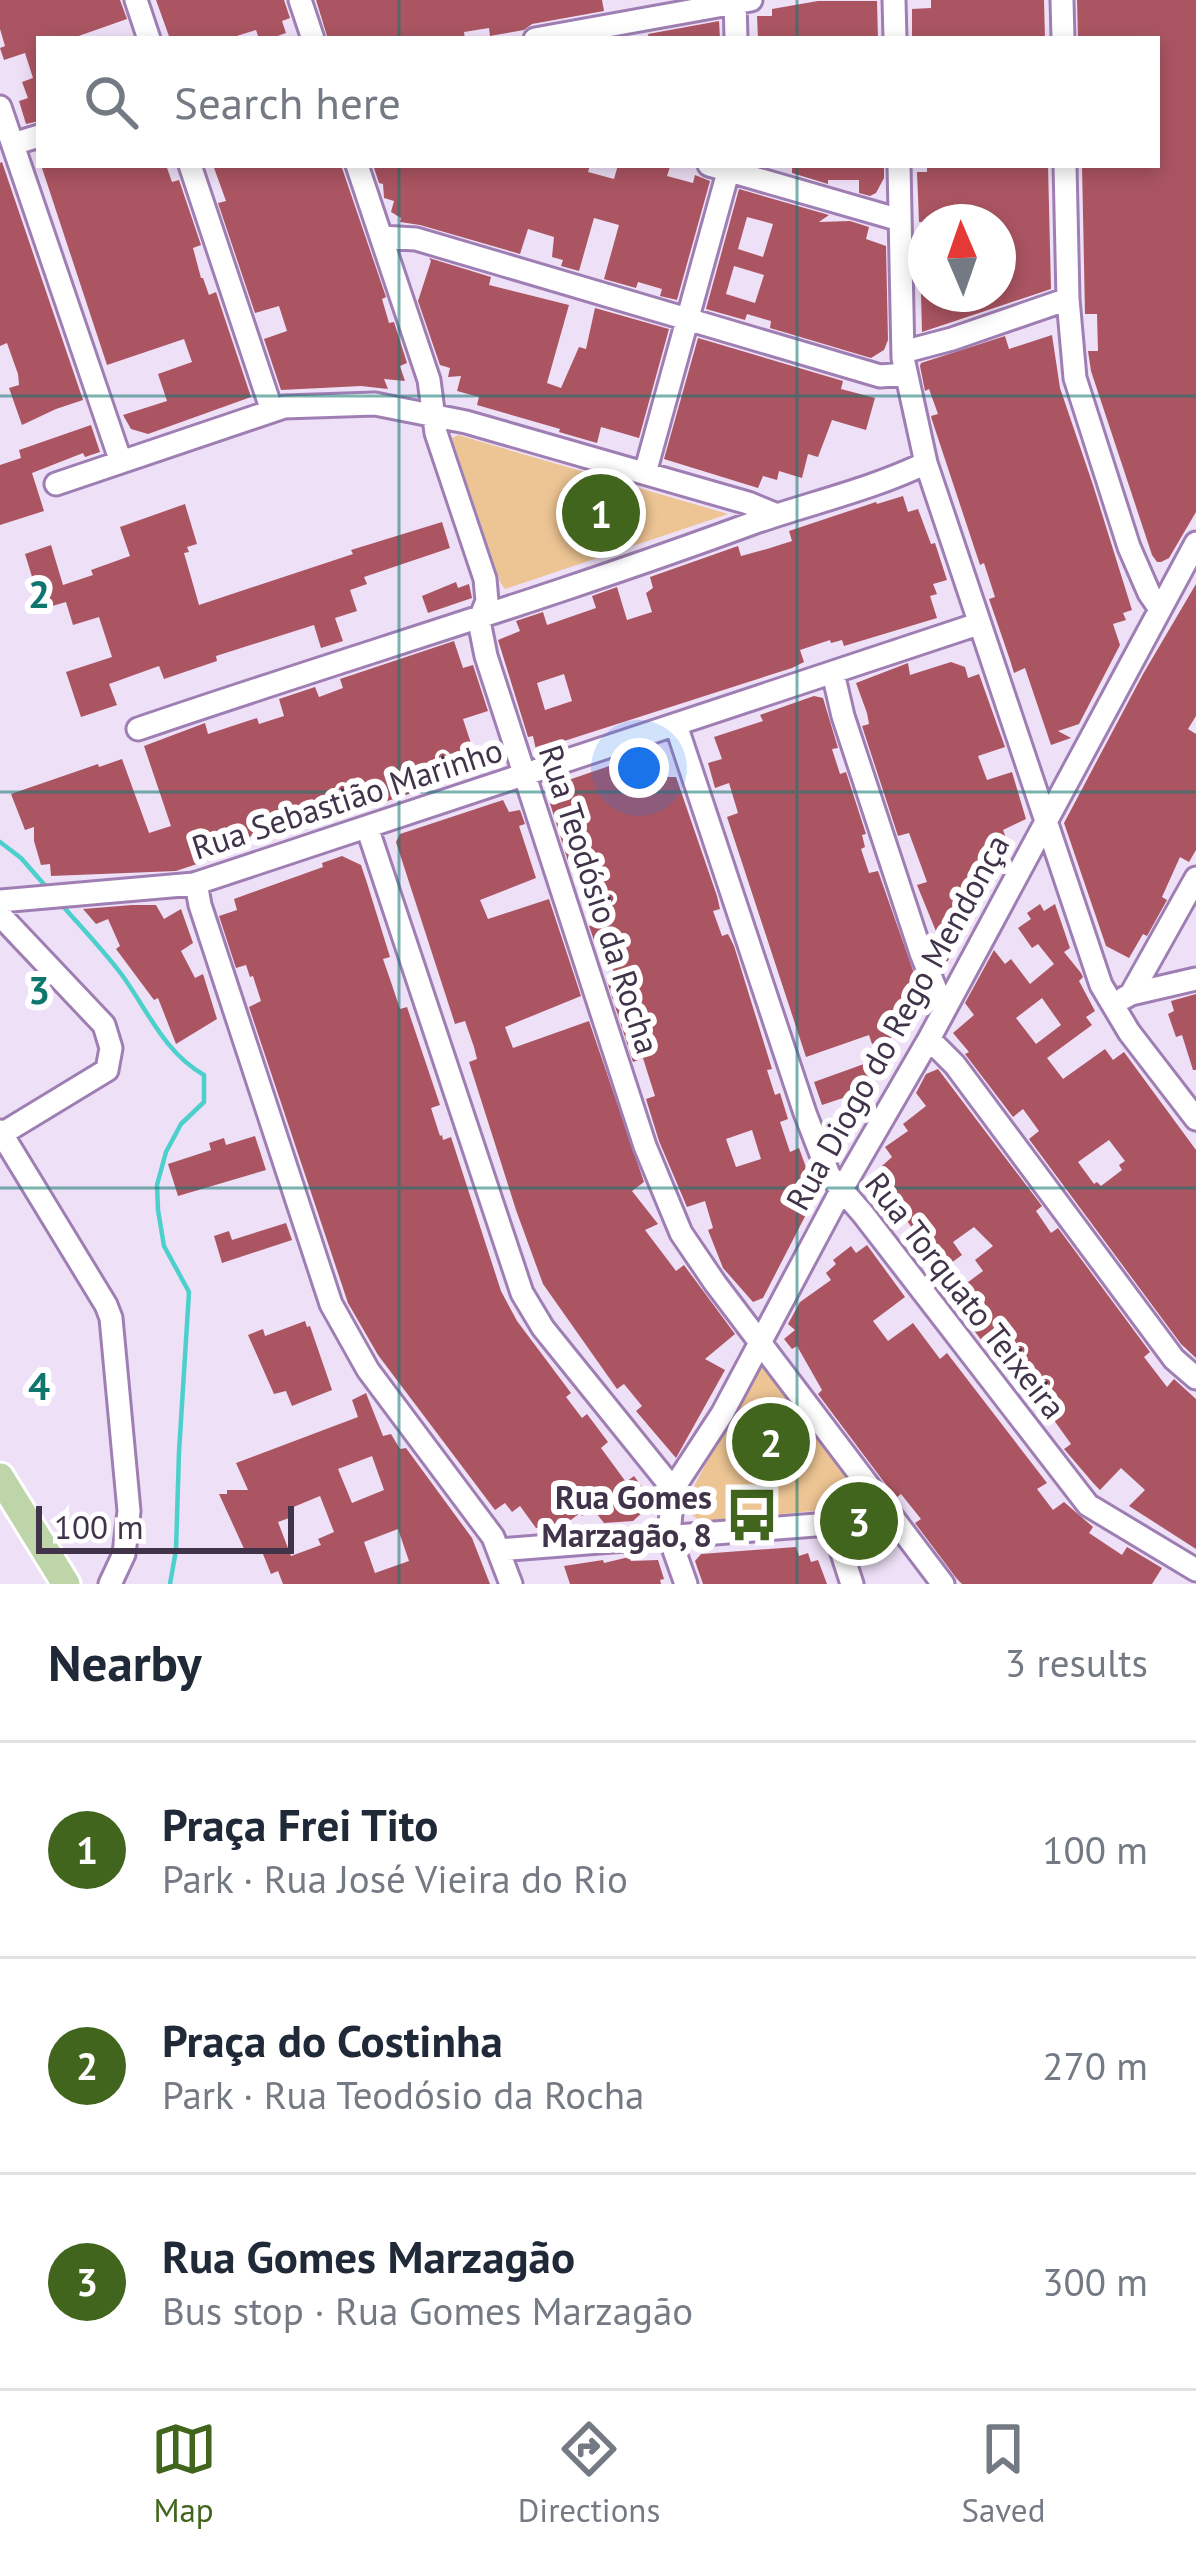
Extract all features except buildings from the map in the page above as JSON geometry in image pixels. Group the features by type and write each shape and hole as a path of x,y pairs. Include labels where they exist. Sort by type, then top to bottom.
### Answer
{"main road":[{"path":"0,1477 66,1584"}],"street":[{"path":"136,0 148,36"},
{"path":"300,0 312,36"},
{"path":"894,0 895,36"},
{"path":"1062,0 1063,36"},
{"path":"552,36 740,1 736,36"},
{"path":"0,107 121,462"},
{"path":"13,144 36,137"},
{"path":"191,168 272,410"},
{"name":"Rua Teodósio da Rocha","path":"358,168 429,380 436,433 485,579 487,601 479,621 486,656 669,1210 680,1233 759,1341 943,1584"},
{"path":"645,472 723,168"},
{"path":"726,168 901,220"},
{"path":"899,168 905,363 926,464 1101,985 1122,1000 1129,1032 1196,1119"},
{"path":"1066,168 1068,299 1075,378 1129,547 1160,609"},
{"path":"381,237 416,239 880,376 952,339 1068,299"},
{"path":"56,484 284,406 375,404 466,422 748,502 777,515"},
{"path":"138,729 926,464"},
{"name":"Rua Diogo do Rego Mendonça","path":"669,1536 673,1489 722,1414 1196,543"},
{"name":"Rua Sebastião Marinho","path":"4,905 196,883 978,624"},
{"path":"833,673 857,760 944,1010"},
{"name":"Rua Torquato Teixeira","path":"676,725 829,1175 1088,1504 1196,1570"},
{"path":"368,827 529,1307 673,1489"},
{"path":"1122,1000 1196,878"},
{"path":"196,883 331,1304 368,1370 493,1537 511,1584"},
{"path":"4,905 104,1025 111,1048 106,1070 1,1133 111,1318 128,1524 124,1554 110,1584"},
{"path":"1122,1000 1196,979"},
{"path":"929,1039 955,1065 1174,1359 1196,1378"},
{"path":"499,1550 892,1519"},
{"path":"832,1522 852,1584"},
{"path":"669,1536 686,1584"}],"shaded area":[{"path":"458,435 728,514 505,589 452,438"},
{"path":"769,1368 858,1487 852,1507 703,1522 690,1512 688,1497 755,1372"}],"waterway":[{"path":"0,842 49,890"},
{"path":"61,904 122,975 167,1043 204,1075 204,1102 181,1124 166,1152 157,1185 164,1246 189,1292 176,1550 170,1584"}],"place":[{"name":"Praça Frei Tito","path":"601,513"},
{"name":"Praça do Costinha","path":"771,1442"},
{"name":"Rua Gomes Marzagão, 8","path":"752,1515"},
{"name":"Rua Gomes Marzagão","path":"859,1521"}]}
